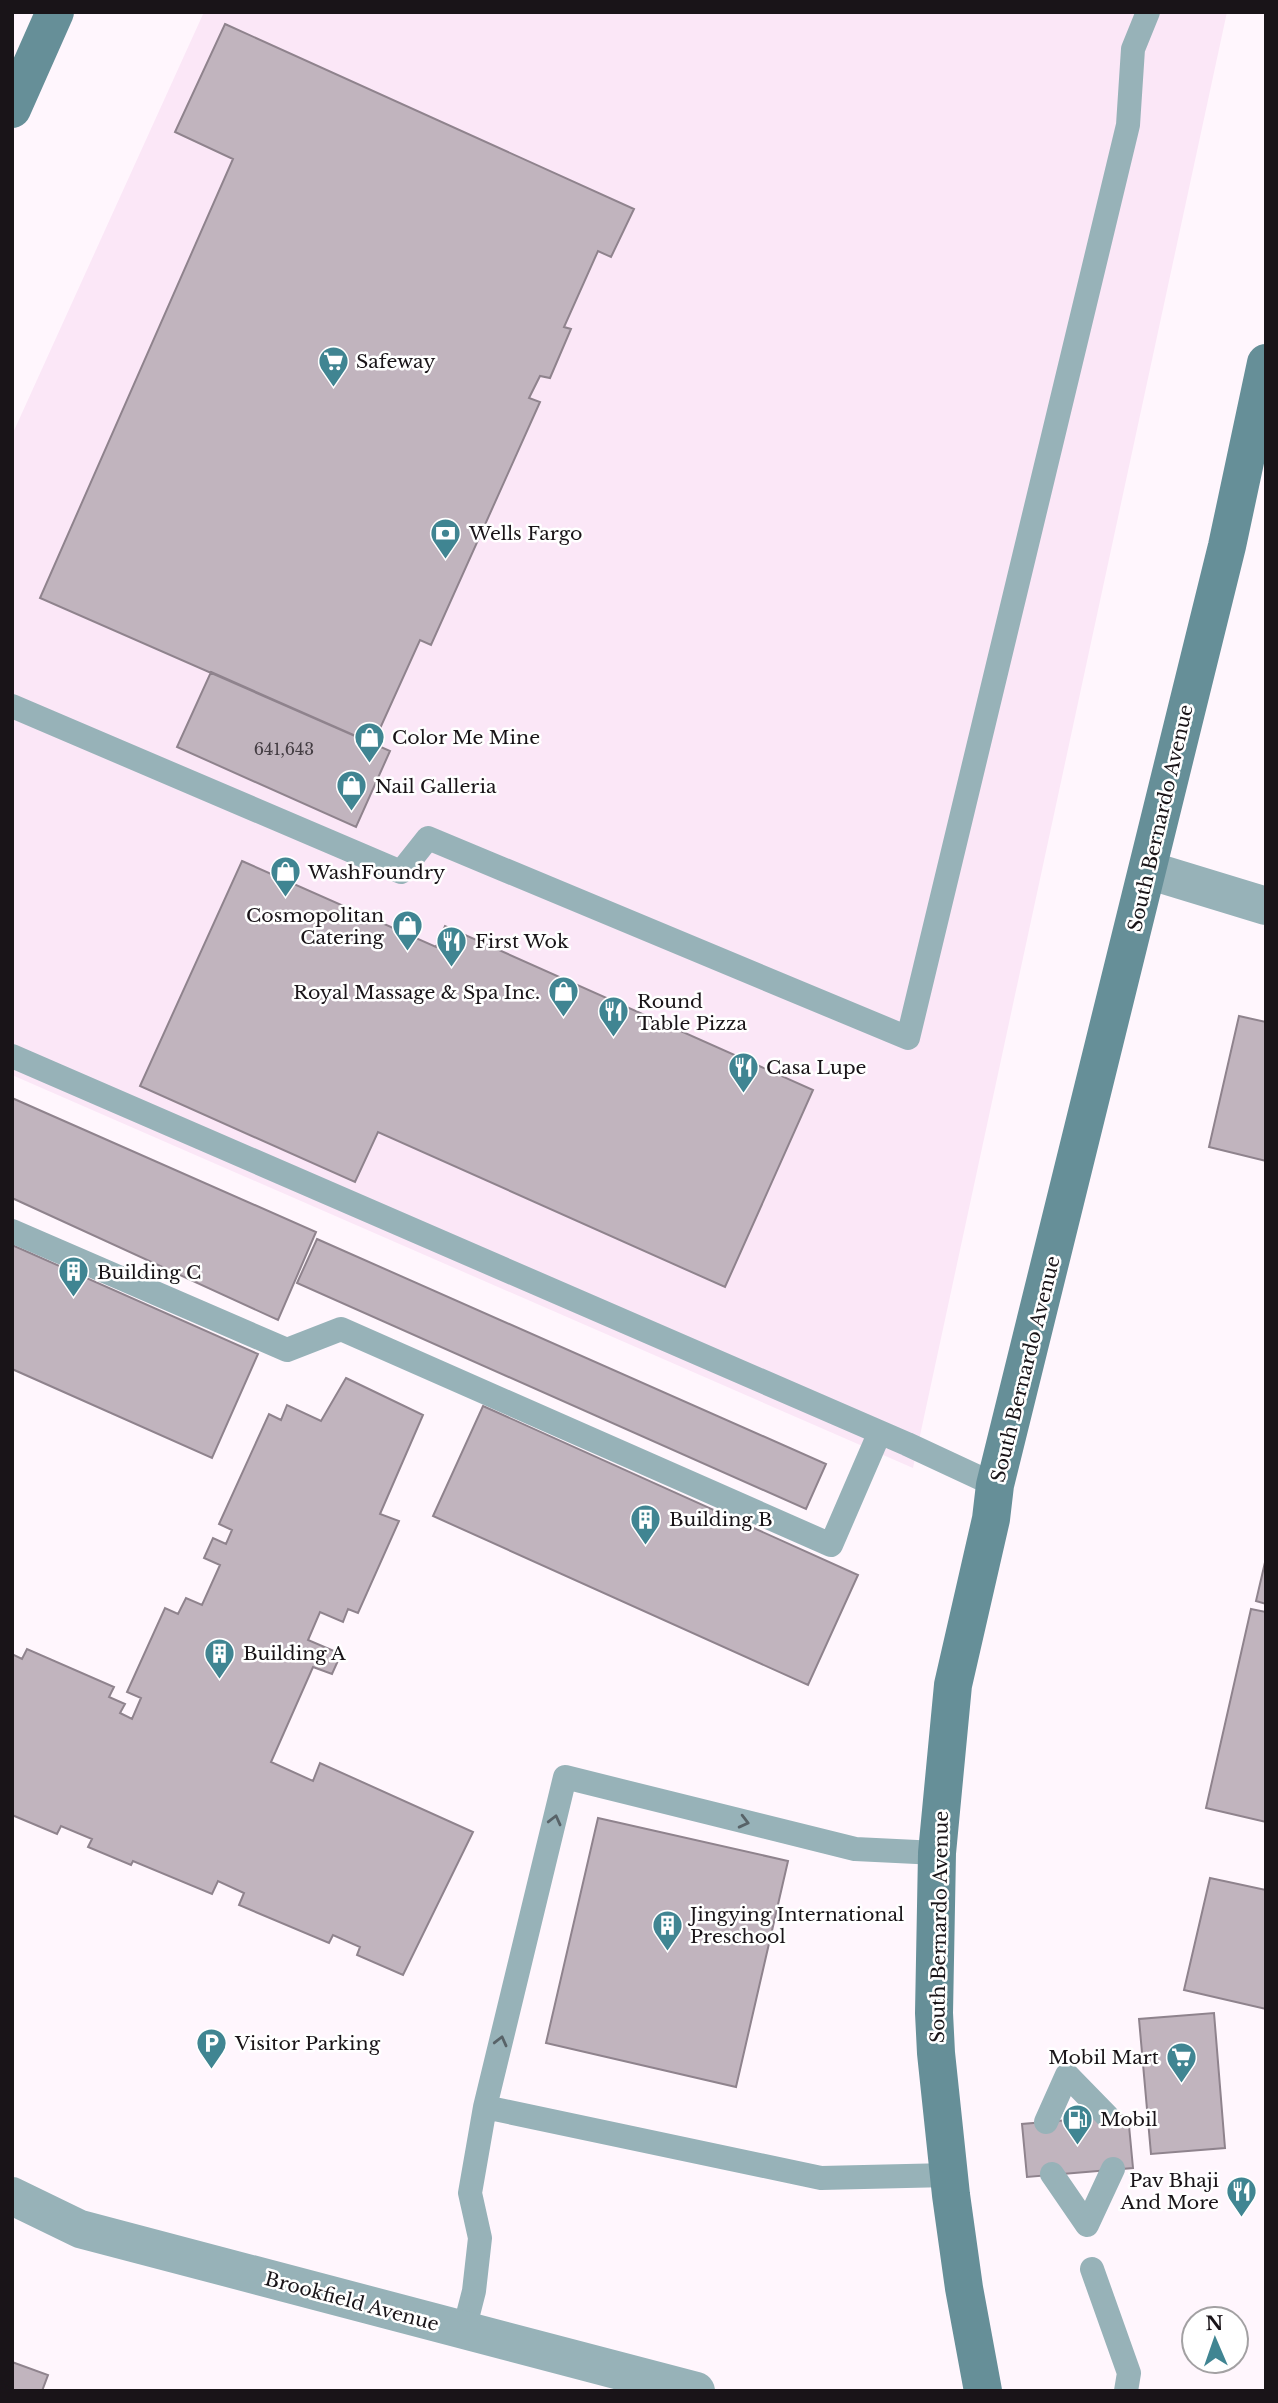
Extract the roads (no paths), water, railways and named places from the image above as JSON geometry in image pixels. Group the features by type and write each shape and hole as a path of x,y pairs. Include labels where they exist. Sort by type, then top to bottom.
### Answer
{"street":[{"path":"12,109 55,12"},
{"name":"South Bernardo Avenue","path":"983,2391 964,2288 949,2175 934,2013 937,1853 953,1685 995,1485 1236,508 1257,438 1266,363"},
{"path":"1148,870 1266,906"},
{"name":"Brookfield Avenue","path":"12,2196 80,2230 696,2391"}],"lane":[{"path":"12,706 401,872 428,838 908,1038 1128,125 1133,50 1148,12"},
{"path":"12,1056 907,1444 995,1485"},
{"path":"12,1231 287,1350 341,1329 831,1545 879,1434"},
{"path":"464,2330 474,2291 480,2238 470,2193 485,2107 565,1777 855,1849 937,1853"},
{"path":"1046,2122 1067,2076 1107,2116"},
{"path":"485,2107 821,2178 949,2175"},
{"path":"1052,2174 1087,2225 1112,2169"},
{"path":"1092,2269 1129,2373 1126,2391"}],"place":[{"name":"Safeway","path":"333,388"},
{"name":"Wells Fargo","path":"446,560"},
{"name":"Color Me Mine","path":"369,764"},
{"name":"Nail Galleria","path":"352,813"},
{"name":"WashFoundry","path":"285,899"},
{"name":"Cosmopolitan Catering","path":"407,953"},
{"name":"First Wok","path":"452,968"},
{"name":"Royal Massage & Spa Inc.","path":"563,1019"},
{"name":"Round Table Pizza","path":"614,1039"},
{"name":"Casa Lupe","path":"743,1094"},
{"name":"Building C","path":"74,1299"},
{"name":"Building B","path":"646,1546"},
{"name":"Building A","path":"220,1680"},
{"name":"Jingying International Preschool","path":"667,1952"},
{"name":"Visitor Parking","path":"212,2070"},
{"name":"Mobil Mart","path":"1182,2084"},
{"name":"Mobil","path":"1077,2146"},
{"name":"Pav Bhaji And More","path":"1242,2218"}]}
